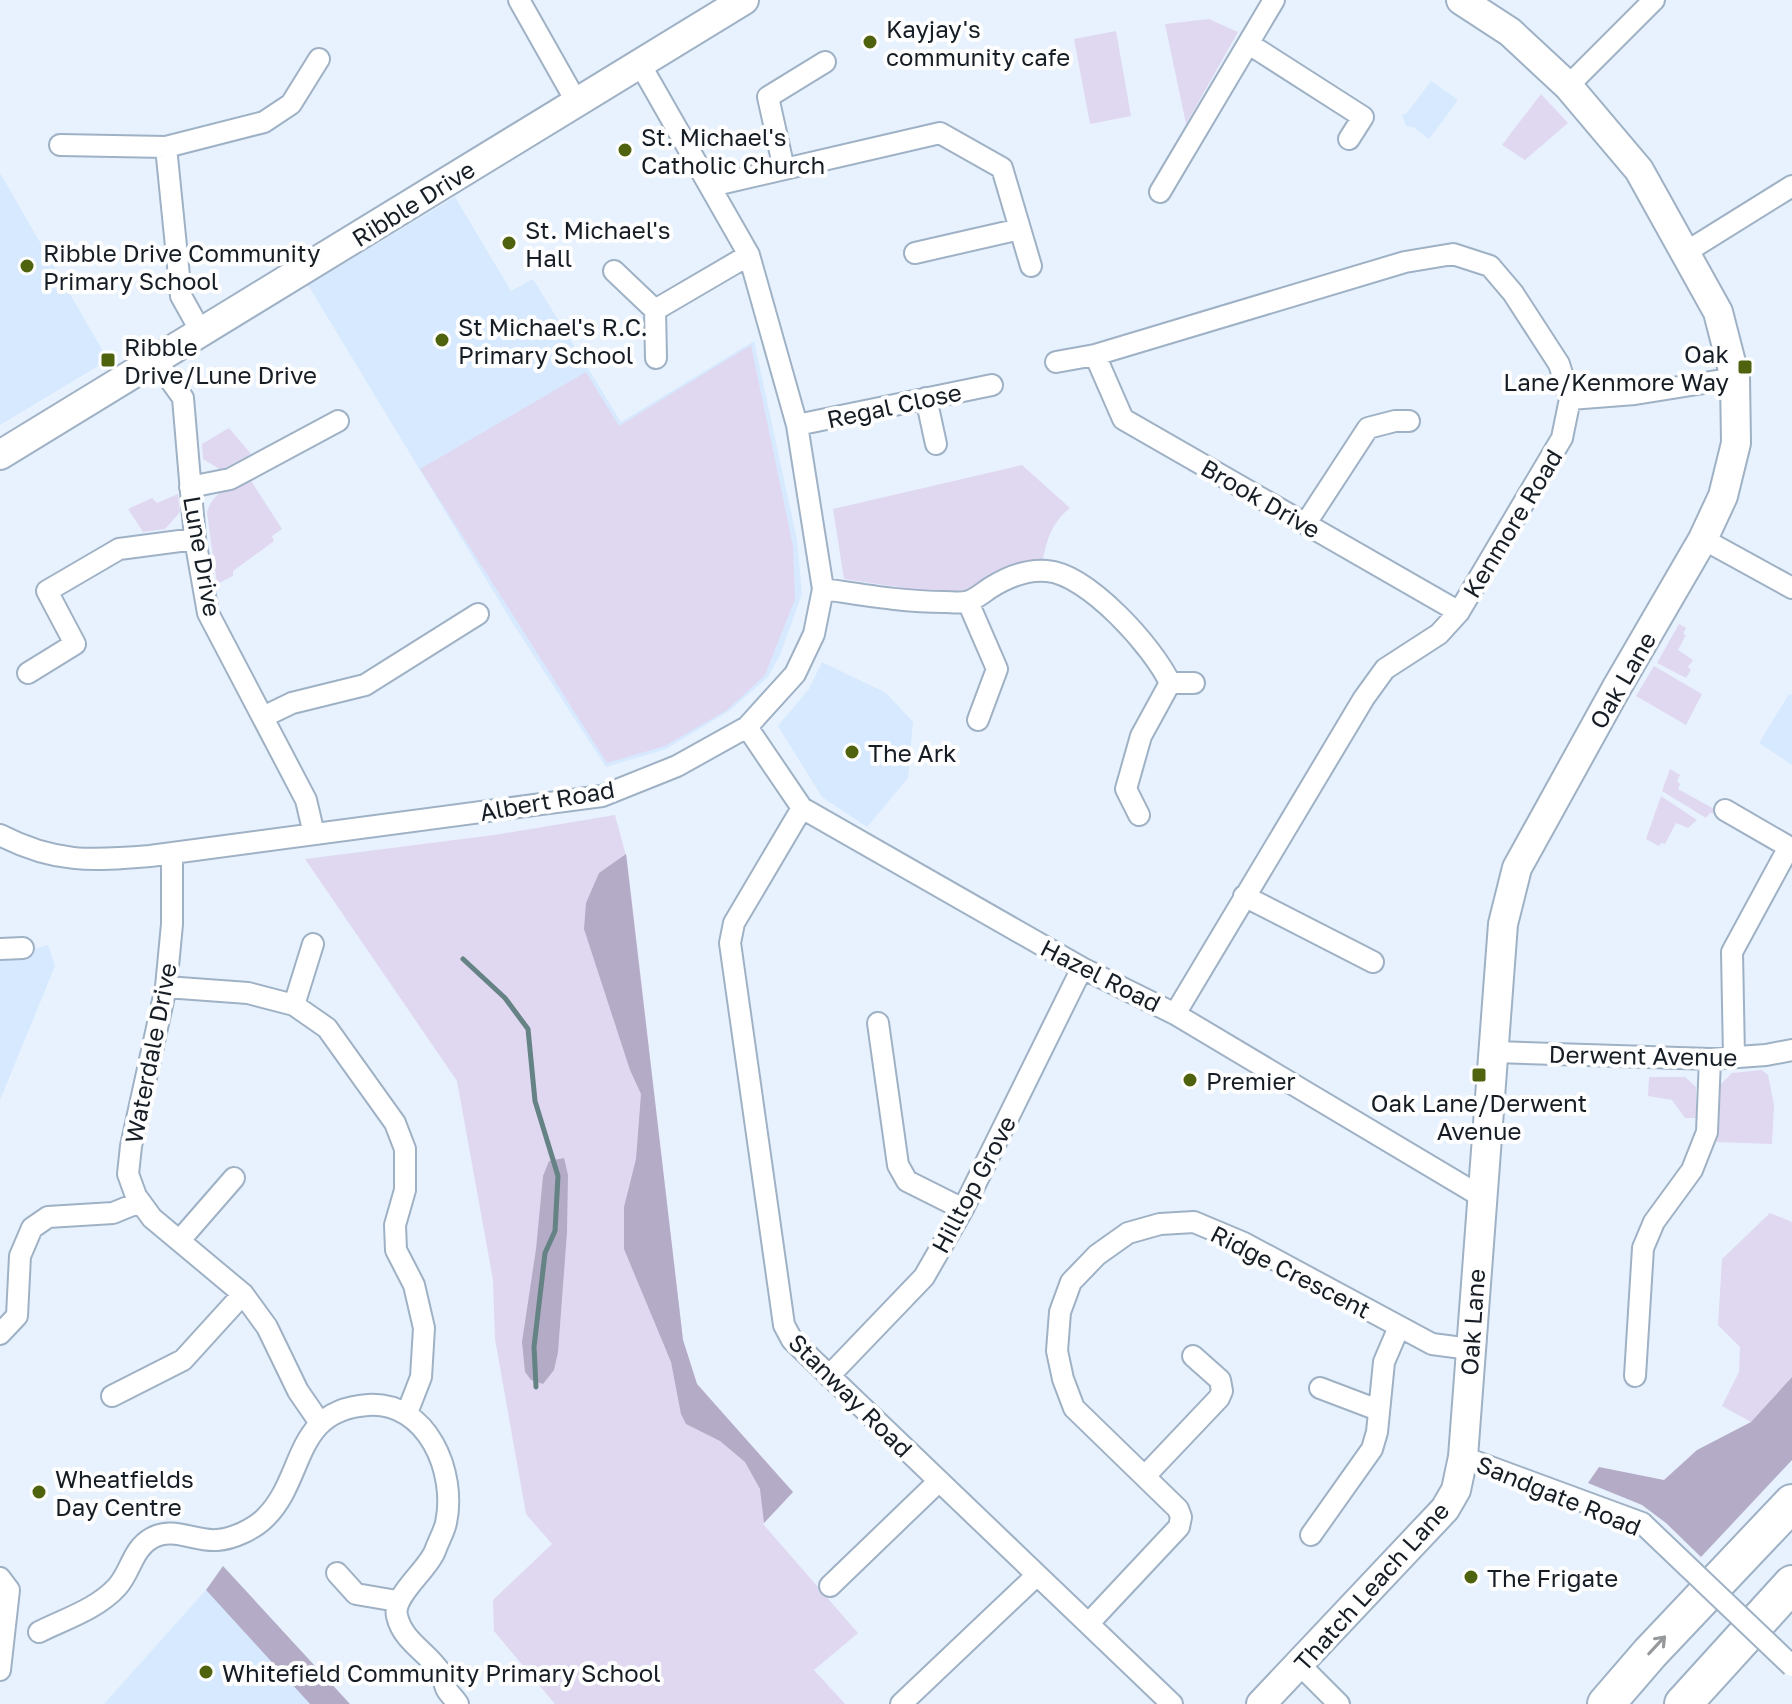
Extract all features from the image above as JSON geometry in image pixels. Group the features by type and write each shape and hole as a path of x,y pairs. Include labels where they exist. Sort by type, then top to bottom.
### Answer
{"highway":[{"path":"1606,1704 1792,1503"},
{"path":"1683,1704 1792,1584"}],"street":[{"path":"519,0 576,101"},
{"path":"1160,192 1274,0"},
{"name":"Oak Lane","path":"1461,0 1510,32 1568,86 1639,170 1718,312 1735,378 1736,443 1723,496 1703,539 1517,868 1503,924 1463,1457"},
{"path":"1568,86 1654,0"},
{"name":"Ribble Drive","path":"0,455 640,64 728,4"},
{"path":"1249,44 1363,117 1349,139"},
{"path":"60,145 166,147 264,122 291,104 319,59"},
{"path":"784,169 768,97 825,62"},
{"name":"Albert Road","path":"0,835 65,859 96,861 602,796 677,766 747,727 795,674 814,634 823,589 797,425 749,255 640,64"},
{"path":"711,186 940,133 1002,168 1031,266"},
{"path":"166,147 181,296 201,332"},
{"path":"1686,252 1792,186"},
{"path":"915,253 1020,229"},
{"path":"1056,362 1095,355 1405,262 1453,254 1490,266 1513,293 1559,364 1570,399 1635,394 1735,378"},
{"path":"655,310 749,255"},
{"path":"614,271 655,310 656,358"},
{"name":"Brook Drive","path":"1095,355 1123,419 1459,612"},
{"name":"Lune Drive","path":"155,359 183,398 195,539 208,613 306,800 314,834"},
{"name":"Regal Close","path":"797,425 992,385"},
{"path":"926,398 936,444"},
{"name":"Kenmore Road","path":"1175,1014 1364,698 1385,669 1439,634 1459,612 1562,438 1570,399"},
{"path":"190,487 230,479 338,421"},
{"path":"1306,523 1368,428 1409,421"},
{"path":"28,673 75,644 47,591 119,549 195,539"},
{"path":"1703,539 1792,588"},
{"path":"823,589 902,602 968,602 1006,578 1048,570 1077,580 1104,601 1163,668 1170,683"},
{"path":"968,602 997,669 978,720"},
{"path":"263,717 292,703 365,685 478,614"},
{"path":"1170,683 1194,683"},
{"path":"1139,815 1118,791 1141,736 1170,683"},
{"name":"Hazel Road","path":"747,727 802,808 1082,968 1175,1014 1482,1197"},
{"name":"Stanway Road","path":"802,808 734,923 730,943 784,1325 792,1340 1172,1704"},
{"path":"1725,810 1790,845 1732,952 1734,1057"},
{"name":"Waterdale Drive","path":"172,853 172,924 166,987 131,1146 128,1174 140,1202 152,1218 243,1294 267,1327 298,1391 320,1423"},
{"path":"1244,896 1373,962"},
{"path":"294,1005 299,963 313,944"},
{"path":"0,949 23,948"},
{"name":"Hilltop Grove","path":"829,1376 924,1277 963,1209 1082,968"},
{"path":"166,987 248,993 294,1005 327,1028 395,1123 405,1149 405,1190 395,1225 396,1250 414,1285 424,1328 421,1377 407,1413"},
{"path":"878,1023 898,1165 907,1181 963,1209"},
{"name":"Derwent Avenue","path":"1494,1052 1710,1059 1792,1050"},
{"path":"1635,1376 1643,1248 1654,1222 1692,1170 1707,1132 1710,1059"},
{"path":"180,1240 234,1178"},
{"path":"5,1337 17,1316 20,1256 32,1228 48,1217 113,1213 140,1202"},
{"name":"Ridge Crescent","path":"1089,1623 1179,1527 1181,1517 1178,1509 1074,1408 1063,1379 1057,1351 1060,1312 1071,1282 1097,1255 1128,1233 1160,1224 1194,1222 1244,1243 1432,1344 1470,1349"},
{"path":"112,1396 183,1360 243,1294"},
{"path":"1311,1535 1372,1449 1377,1432 1384,1362 1399,1327"},
{"path":"1145,1476 1219,1398 1222,1391 1220,1380 1193,1356"},
{"path":"1320,1388 1378,1410"},
{"path":"39,1632 95,1605 119,1585 135,1553 152,1538 176,1533 216,1540 243,1533 263,1520 280,1502 304,1444 320,1423 347,1406 377,1404 407,1413 425,1428 439,1455 448,1491 446,1523 430,1563 397,1601 396,1615 411,1643 441,1673 446,1688 458,1704"},
{"name":"Sandgate Road","path":"1463,1457 1642,1523 1792,1666"},
{"name":"Thatch Leach Lane","path":"1261,1704 1445,1509 1456,1490 1463,1457"},
{"path":"830,1586 938,1482"},
{"path":"337,1573 356,1594 397,1601"},
{"path":"901,1704 1036,1576"},
{"path":"0,1578 9,1590 0,1670"},
{"path":"0,1670 18,1651"},
{"path":"1300,1665 1339,1704"}],"shaded area":[{"path":"1209,19 1238,32 1186,124 1165,24"},
{"path":"1116,31 1131,116 1090,124 1074,39"},
{"path":"1431,81 1458,100 1429,139 1413,127 1406,126 1402,115 1407,113"},
{"path":"1541,94 1568,123 1525,160 1502,145"},
{"name":"Ribble Drive Community Primary School","path":"0,173 108,360 0,425"},
{"path":"455,197 511,291 533,279 621,422 754,341 797,540 802,594 780,655 768,677 729,711 666,749 606,767 512,622 308,285"},
{"path":"751,345 793,546 795,599 765,675 727,710 665,746 607,763 420,469 586,372 619,426"},
{"path":"229,428 251,454 221,470 203,459 202,444"},
{"path":"1022,465 1070,508 1050,534 1042,565 997,574 966,592 935,597 898,587 844,579 833,509"},
{"path":"248,476 282,529 272,536 274,541 233,571 233,576 217,584 207,513 218,495"},
{"path":"178,494 180,512 165,529 143,532 128,509 152,498 157,503"},
{"path":"1679,624 1686,628 1683,634 1686,635 1678,650 1693,660 1686,678 1657,663"},
{"name":"The Ark","path":"822,662 886,693 913,722 908,778 867,827 822,797 778,726 809,689"},
{"path":"1654,666 1702,694 1686,725 1636,696"},
{"path":"1789,694 1792,695 1792,765 1759,743"},
{"path":"1670,769 1680,775 1678,789 1716,810 1715,813 1710,813 1706,818 1662,791"},
{"path":"1661,796 1697,820 1688,828 1676,823 1665,844 1659,846 1646,839"},
{"path":"615,815 627,859 683,1340 697,1384 793,1492 763,1524 858,1633 814,1670 845,1704 555,1704 494,1631 493,1600 552,1544 526,1514 495,1339 493,1280 457,1081 305,859 494,835"},
{"path":"626,854 683,1340 697,1384 793,1492 764,1523 760,1489 745,1462 720,1441 686,1424 681,1414 671,1362 624,1249 624,1207 636,1159 641,1094 630,1070 584,929 586,903 599,873"},
{"path":"48,945 55,966 0,1100 0,955 12,956"},
{"path":"1762,1070 1768,1075 1774,1105 1772,1144 1717,1142 1720,1085 1732,1073"},
{"path":"1649,1077 1685,1077 1696,1087 1696,1118 1685,1118 1672,1100 1648,1096"},
{"path":"564,1158 568,1175 567,1232 558,1352 554,1370 543,1384 531,1380 525,1372 522,1342 543,1176 549,1161"},
{"path":"1770,1213 1792,1222 1792,1377 1751,1422 1722,1406 1739,1372 1740,1347 1718,1325 1722,1259"},
{"path":"1792,1377 1792,1460 1701,1557 1642,1505 1588,1483 1599,1467 1664,1480 1697,1450 1751,1422"},
{"path":"223,1566 350,1704 310,1704 206,1590"},
{"name":"Whitefield Community Primary School","path":"206,1590 310,1704 104,1704"}],"waterway":[{"path":"463,959 505,998 528,1029 535,1101 558,1176 555,1231 545,1253 534,1347 536,1387"}],"place":[{"name":"Kayjay's community cafe","path":"870,42"},
{"name":"St. Michael's Catholic Church","path":"625,150"},
{"name":"St. Michael's Hall","path":"509,243"},
{"name":"Ribble Drive Community Primary School","path":"27,266"},
{"name":"St Michael's R.C. Primary School","path":"442,340"},
{"name":"Ribble Drive/Lune Drive","path":"108,360"},
{"name":"Oak Lane/Kenmore Way","path":"1745,367"},
{"name":"The Ark","path":"852,752"},
{"name":"Oak Lane/Derwent Avenue","path":"1479,1075"},
{"name":"Premier","path":"1190,1080"},
{"name":"Wheatfields Day Centre","path":"39,1492"},
{"name":"The Frigate","path":"1471,1577"},
{"name":"Whitefield Community Primary School","path":"206,1672"}]}
